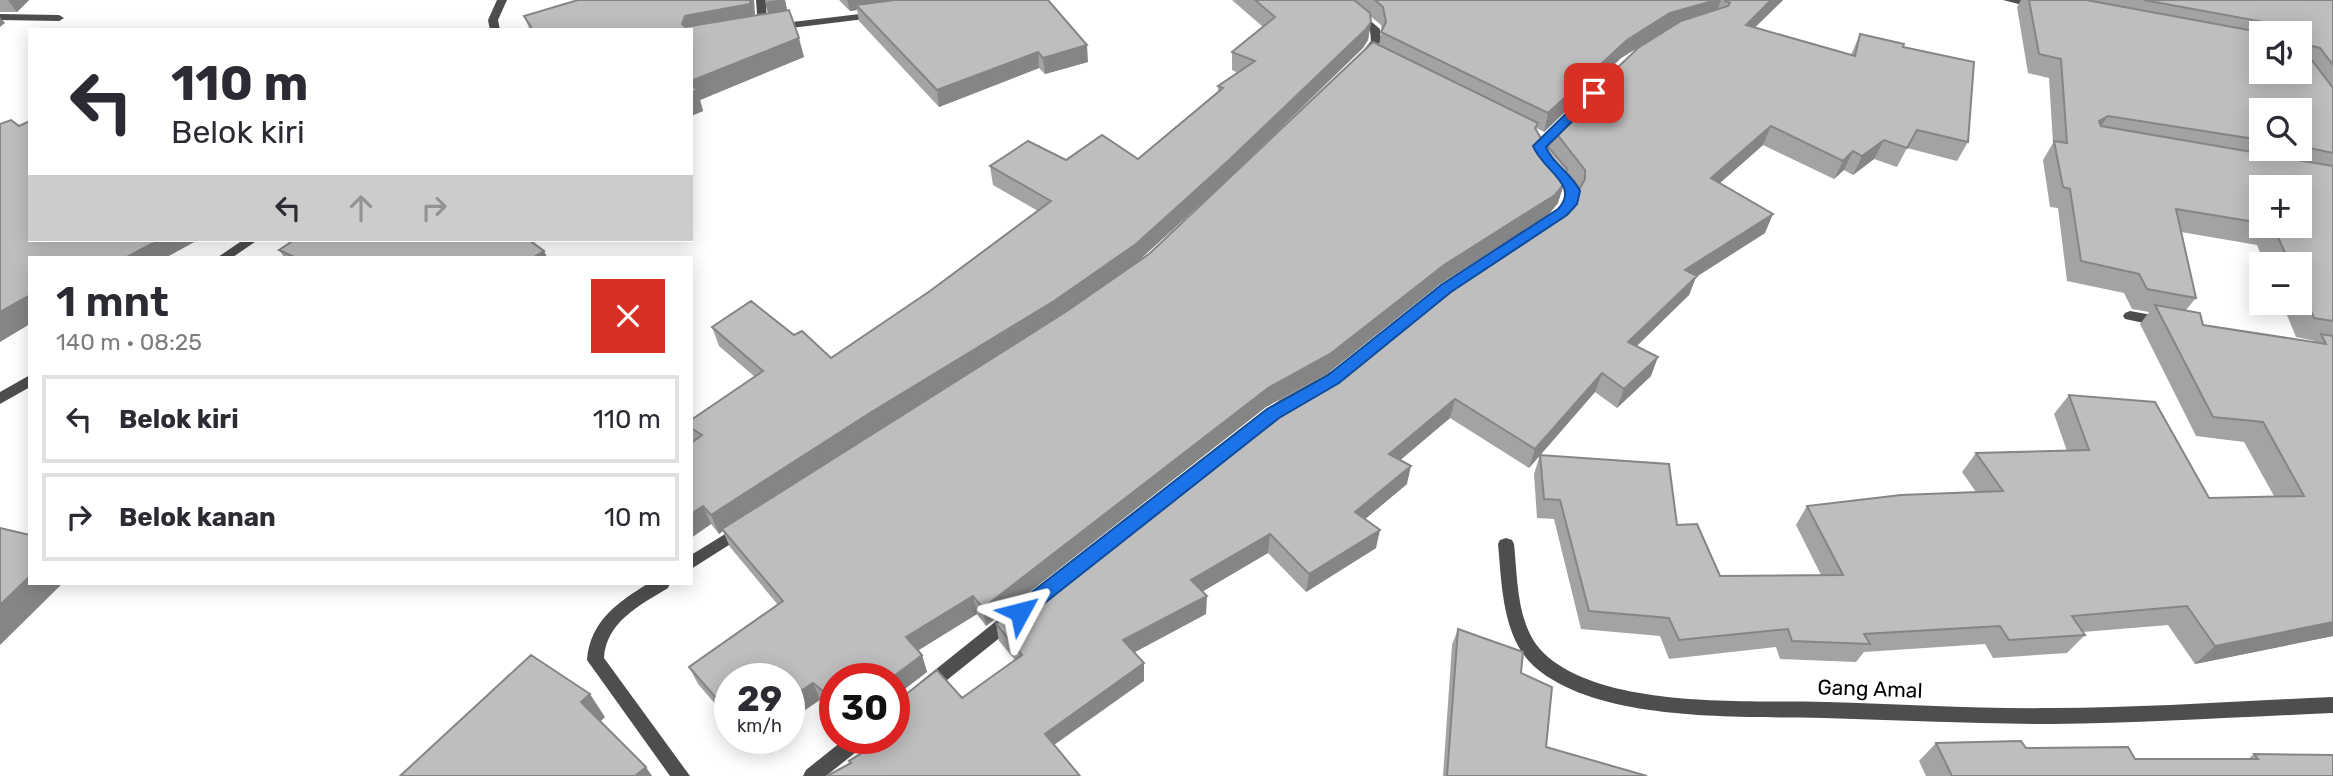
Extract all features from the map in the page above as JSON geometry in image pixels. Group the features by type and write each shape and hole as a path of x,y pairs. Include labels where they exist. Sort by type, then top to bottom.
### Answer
{"street":[{"path":"495,28 493,20 502,0"},
{"path":"761,0 762,28"},
{"path":"1340,0 1375,29 1376,41 1369,52 1350,70"},
{"path":"2008,0 2048,8"},
{"path":"749,30 893,13"},
{"path":"0,17 59,18"},
{"path":"1369,52 1380,58"},
{"path":"1555,219 1570,204 1573,191 1570,183 1541,153 1539,137 1572,114"},
{"path":"226,256 249,242"},
{"path":"2130,316 2171,323"},
{"path":"0,399 28,381"},
{"path":"693,562 759,518"},
{"name":"Gang Amal","path":"1506,544 1517,627 1526,646 1542,663 1563,678 1594,690 1650,700 1719,707 2017,717 2333,705"},
{"path":"659,585 611,619 597,638 595,660 681,776"},
{"path":"916,694 1024,609"},
{"path":"812,776 840,754"}],"building":[{"path":"578,0 750,0 750,4 685,16 682,24 685,27 789,10 799,38 693,80 693,28 532,28 524,16"},
{"path":"895,0 1048,0 1087,45 1043,58 1038,52 937,90 856,5"},
{"path":"1255,0 1354,0 1370,13 1371,22 1228,161 1136,244 1054,301 873,411 711,515 703,506 693,513 693,442 702,435 693,429 693,419 763,371 712,327 751,301 794,335 802,331 831,358 930,291 1051,201 990,166 1028,141 1066,160 1102,135 1138,159 1223,88 1218,86 1255,61 1232,52 1275,17"},
{"path":"1375,0 1716,0 1670,13 1627,40 1548,113 1381,32 1386,22 1383,7"},
{"path":"1724,0 1771,0 1746,25 1855,56 1860,34 1904,44 1903,47 1974,62 1968,142 1917,130 1907,148 1884,140 1862,156 1853,151 1843,161 1771,126 1711,178 1773,214 1685,270 1697,276 1628,342 1658,357 1624,389 1602,373 1535,449 1455,399 1389,454 1411,466 1355,512 1380,530 1309,574 1270,534 1191,580 1207,596 1123,640 1144,663 1045,734 1080,776 827,776 851,763 849,761 860,754 910,754 910,691 937,670 962,698 1022,655 996,624 1281,400 1343,366 1457,275 1566,205 1585,179 1585,170 1553,129 1638,48 1681,21 1728,6 1730,3"},
{"path":"2029,0 2086,0 2249,30 2249,84 2312,84 2312,60 2333,88 2333,153 2312,149 2312,98 2249,98 2249,138 2108,116 2099,121 2101,126 2249,152 2249,161 2304,161 2333,166 2333,321 2314,318 2312,313 2312,252 2285,252 2278,238 2312,238 2312,175 2249,175 2249,221 2176,209 2196,298 2147,289 2139,274 2081,261 2070,189 2063,187 2054,141 2067,143 2061,59 2039,54"},
{"path":"2144,0 2333,0 2333,65 2320,48 2312,46 2312,21 2259,21"},
{"path":"1373,42 1538,123 1535,128 1542,140 1567,169 1564,184 1555,195 1444,265 1330,354 1268,388 983,608 973,596 906,637 922,655 910,664 819,663 819,688 813,683 805,688 805,663 714,663 714,696 689,667 783,601 722,529 1067,311 1149,254"},
{"path":"11,120 19,126 28,122 28,242 155,242 129,256 28,256 28,296 0,312 0,124"},
{"path":"291,242 532,242 544,251 536,256 292,256 279,250"},
{"path":"2155,305 2200,313 2203,325 2326,344 2321,334 2333,336 2333,622 2215,646 2187,606 2072,616 2085,635 2009,640 2000,626 1864,634 1870,644 1792,641 1788,629 1679,640 1669,618 1589,611 1560,500 1544,499 1540,455 1669,464 1677,525 1697,524 1720,576 1843,575 1807,506 1901,495 2003,491 1976,453 2089,450 2069,395 2155,402 2209,498 2304,496 2263,422 2213,417"},
{"path":"0,528 28,535 28,578 0,605"},
{"path":"1458,629 1523,652 1521,673 1552,687 1546,747 1647,776 1447,776"},
{"path":"531,655 590,694 581,702 646,767 635,776 400,776"},
{"path":"2021,741 2026,748 2128,747 2135,759 2258,759 2254,754 2333,755 2333,776 1952,776 1936,743"}],"route":[{"path":"1020,612 1273,413 1334,379 1446,289 1563,212 1573,198 1573,191 1570,183 1544,158 1539,146 1594,93"}]}
